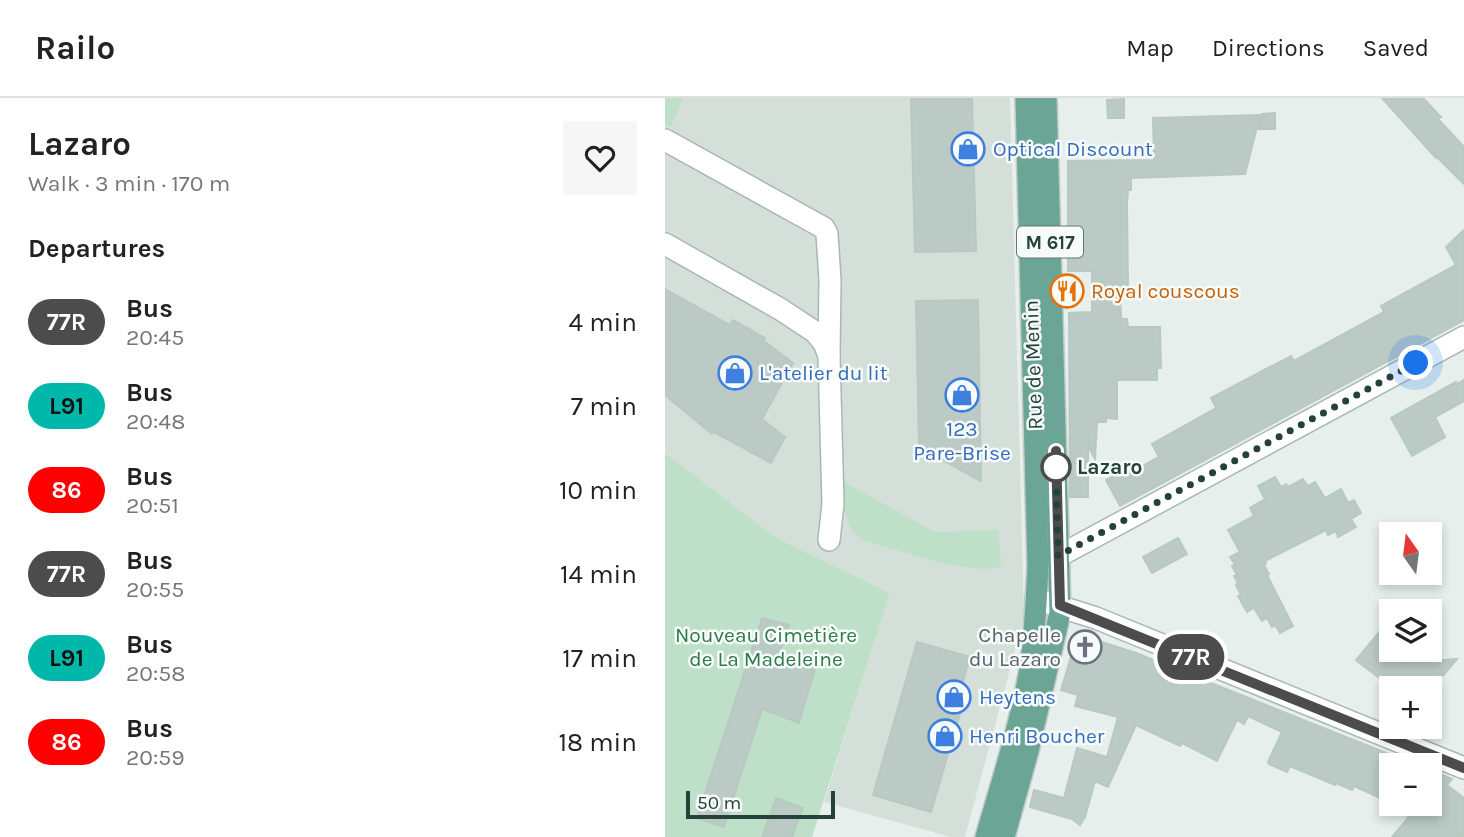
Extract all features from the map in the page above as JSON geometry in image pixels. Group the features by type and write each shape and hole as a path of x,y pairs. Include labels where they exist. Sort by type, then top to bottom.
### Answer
{"main road":[{"name":"Rue de Menin","path":"1004,837 1055,640 1060,605 1037,141 1026,98"},
{"name":"Rue de Menin","path":"986,837 1022,710 1031,663 1037,600 1037,141 1046,98"}],"street":[{"path":"665,140 824,229 829,242 833,504 829,540"},
{"path":"665,244 780,309 815,332 824,343 829,356"},
{"path":"1038,567 1464,337"},
{"path":"1037,600 1060,605 1464,768"}],"shaded area":[{"path":"665,98 1010,98 1024,617 965,837 951,837 824,802 890,593 777,538 665,453"}],"green space":[{"path":"665,98 683,98 671,127 665,124"},
{"name":"Nouveau Cimetière de La Madeleine","path":"665,453 777,538 890,593 812,837 665,837"},
{"path":"844,482 935,532 998,530 1001,566 971,568 953,565 862,540 847,521"}],"building":[{"path":"911,98 972,98 976,251 915,252"},
{"path":"1382,98 1423,98 1464,147 1464,184 1436,158"},
{"path":"1124,99 1124,118 1108,118 1107,100"},
{"path":"1275,113 1275,129 1258,129 1262,114"},
{"path":"1260,115 1245,174 1131,178 1127,204 1128,286 1120,286 1121,319 1127,319 1128,327 1160,327 1161,368 1157,368 1157,380 1117,380 1117,419 1106,418 1106,422 1097,422 1095,459 1088,446 1088,497 1070,497 1069,313 1092,312 1092,271 1068,271 1068,161 1154,160 1153,118"},
{"path":"1464,230 1464,320 1120,506 1106,480 1127,469 1130,473 1159,457 1152,444 1216,408 1211,398 1291,356 1294,361 1384,312 1381,306 1456,265 1446,247"},
{"path":"665,289 730,325 733,320 765,338 764,341 793,363 762,419 785,437 771,463 714,432 712,434 665,395"},
{"path":"978,300 981,481 919,447 916,301"},
{"path":"1464,380 1464,401 1435,417 1445,437 1412,456 1391,418"},
{"path":"1275,477 1281,487 1286,484 1288,487 1303,479 1308,486 1315,482 1325,498 1341,489 1348,503 1354,500 1361,513 1351,519 1356,527 1338,537 1336,531 1328,535 1326,530 1265,561 1264,565 1269,574 1267,575 1293,626 1280,633 1275,625 1272,627 1267,618 1262,621 1254,608 1247,612 1238,596 1241,595 1234,576 1237,575 1232,566 1235,564 1230,557 1240,552 1228,530 1254,516 1250,508 1265,499 1258,486"},
{"path":"1178,538 1187,554 1152,573 1143,557"},
{"path":"762,618 789,625 779,654 816,666 799,723 762,709 724,827 697,818"},
{"path":"1379,632 1379,662 1442,662 1457,659 1442,676 1379,678 1356,660"},
{"path":"1083,636 1136,653 1386,753 1379,753 1379,797 1354,786 1352,790 1336,783 1335,785 1290,766 1287,772 1269,764 1282,732 1248,716 1244,724 1237,720 1217,761 1182,743 1180,746 1136,725 1108,787 1095,781 1085,817 1080,825 1072,819 1030,807 1034,790 1064,798 1077,748 1107,757 1118,717 1075,706 1078,695 1061,690 1077,637"},
{"path":"917,642 970,657 955,708 961,710 931,812 873,795"},
{"path":"1442,775 1452,779 1447,785 1464,798 1464,837 1392,837 1409,817 1442,816"},
{"path":"776,798 803,808 792,837 762,837"}],"bus line":[{"name":"77R","path":"1056,451 1060,605 1464,768"}],"place":[{"name":"Optical Discount","path":"968,149"},
{"name":"Royal couscous","path":"1067,291"},
{"name":"L'atelier du lit","path":"735,373"},
{"name":"123 Pare-Brise","path":"962,395"},
{"name":"Lazaro","path":"1056,467"},
{"name":"Chapelle du Lazaro","path":"1085,647"},
{"name":"Heytens","path":"954,697"},
{"name":"Henri Boucher","path":"945,736"}],"route":[{"path":"1056,467 1058,556 1416,363"}]}
